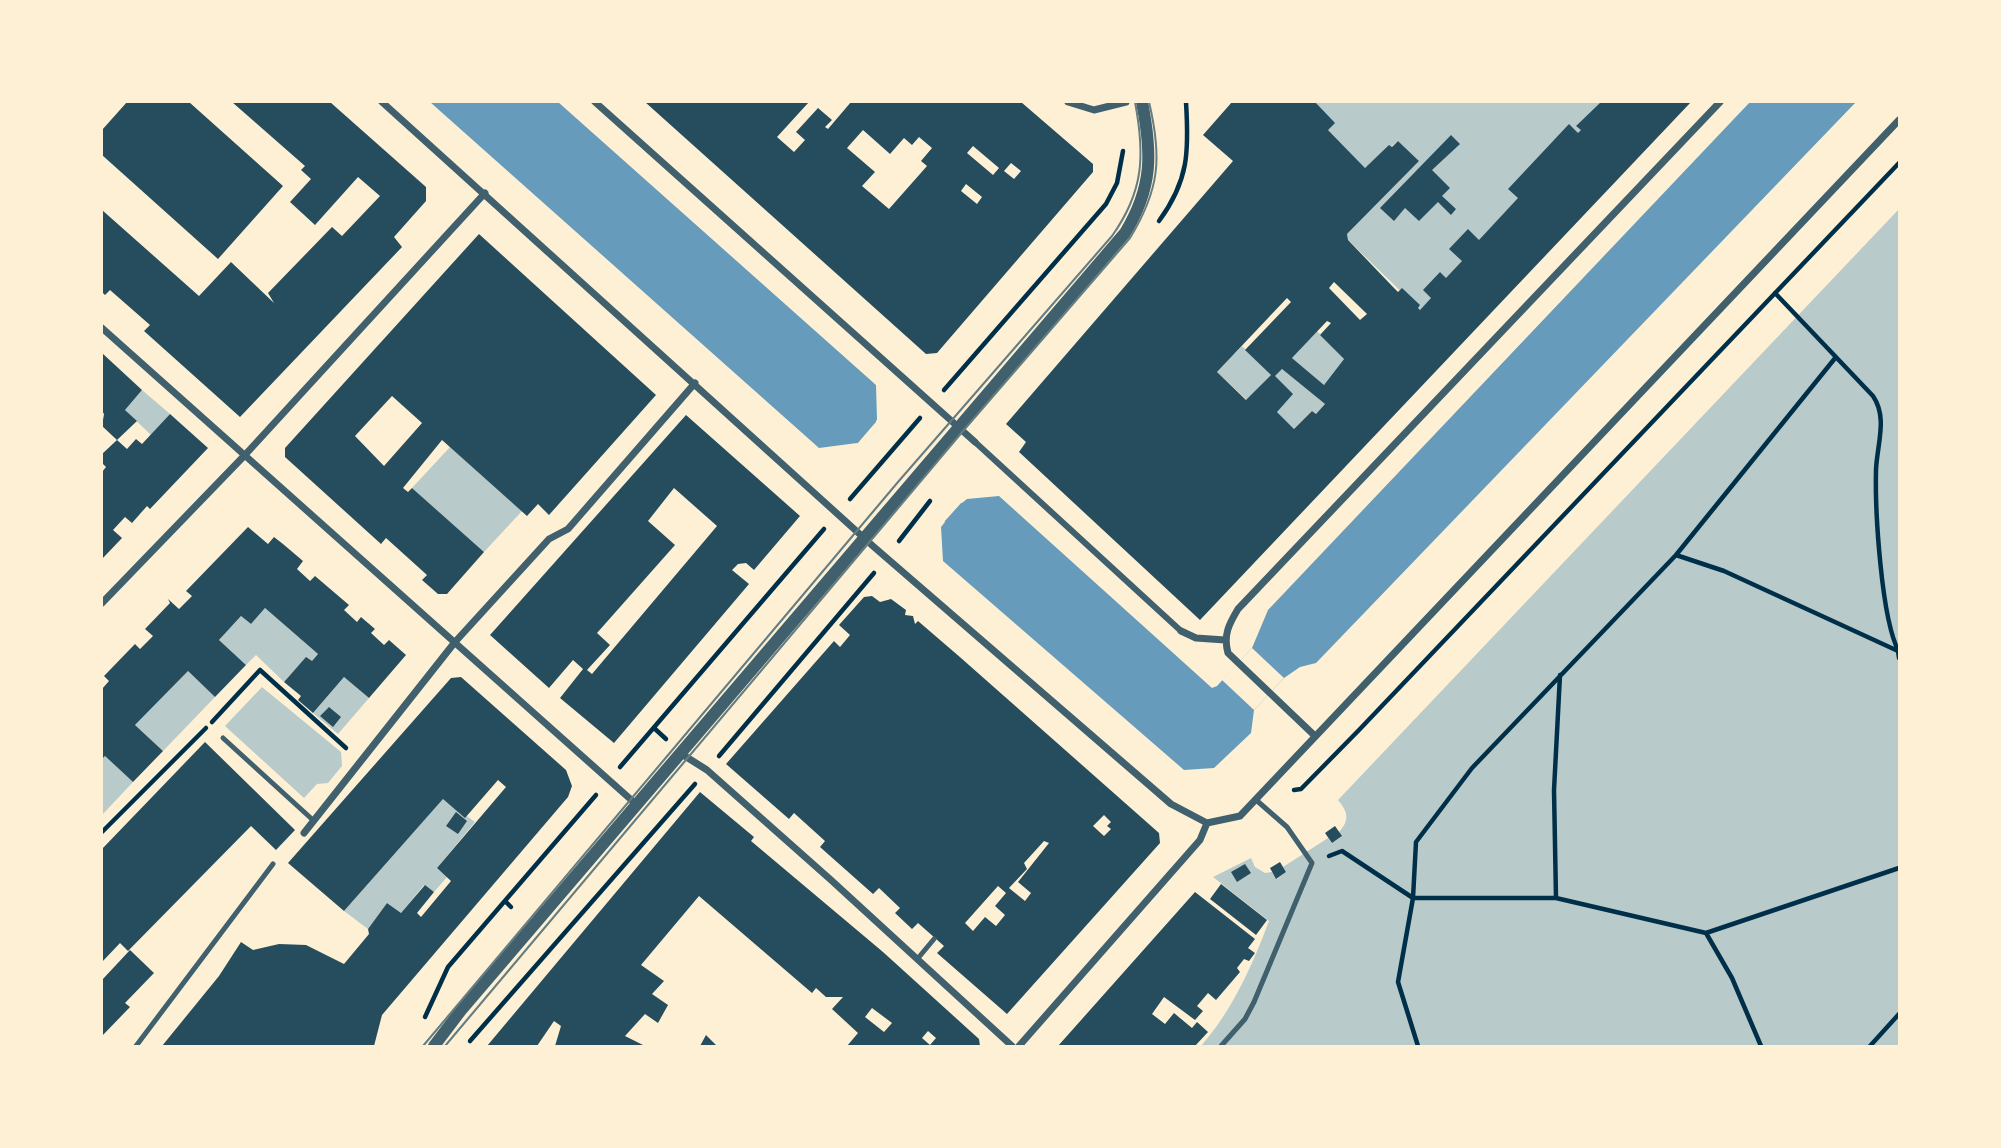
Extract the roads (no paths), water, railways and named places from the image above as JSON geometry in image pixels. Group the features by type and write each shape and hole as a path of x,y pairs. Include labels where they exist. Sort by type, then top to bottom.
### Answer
{"street":[{"path":"382,102 863,538 1161,796 1207,823 1240,816 1899,120"},
{"path":"595,102 933,403 1181,631 1203,639 1225,640"},
{"path":"1068,102 1094,110 1126,102"},
{"path":"434,1046 461,1009 957,426 1116,244 1137,213 1151,160 1142,102"},
{"path":"1315,736 1228,653 1225,640 1228,625 1238,608 1720,102"},
{"path":"102,603 244,456 485,193"},
{"path":"102,328 637,805"},
{"path":"304,833 455,642 549,539 568,529 695,383"},
{"path":"680,753 707,770 919,957 932,975 1012,1046"},
{"path":"1019,1046 1200,840 1207,823"}],"lane":[{"path":"223,738 314,821"},
{"path":"1221,1046 1245,1018 1254,1002 1312,863 1287,827 1255,799"},
{"path":"136,1046 273,864"},
{"path":"919,957 934,939"}],"water":[{"path":"430,102 558,102 876,385 875,424 962,503 967,499 999,496 1212,688 1217,686 1252,648 1268,610 1750,102 1856,102 1316,663 1300,667 1284,678 1254,710 1251,733 1214,768 1184,770 943,561 941,527 945,522 857,443 819,448"}],"tram line":[{"path":"423,1046 898,482 1112,236 1130,204 1139,172 1141,156 1135,102"},
{"path":"445,1046 963,431 1130,238 1147,204 1156,172 1156,140 1149,102"}]}
